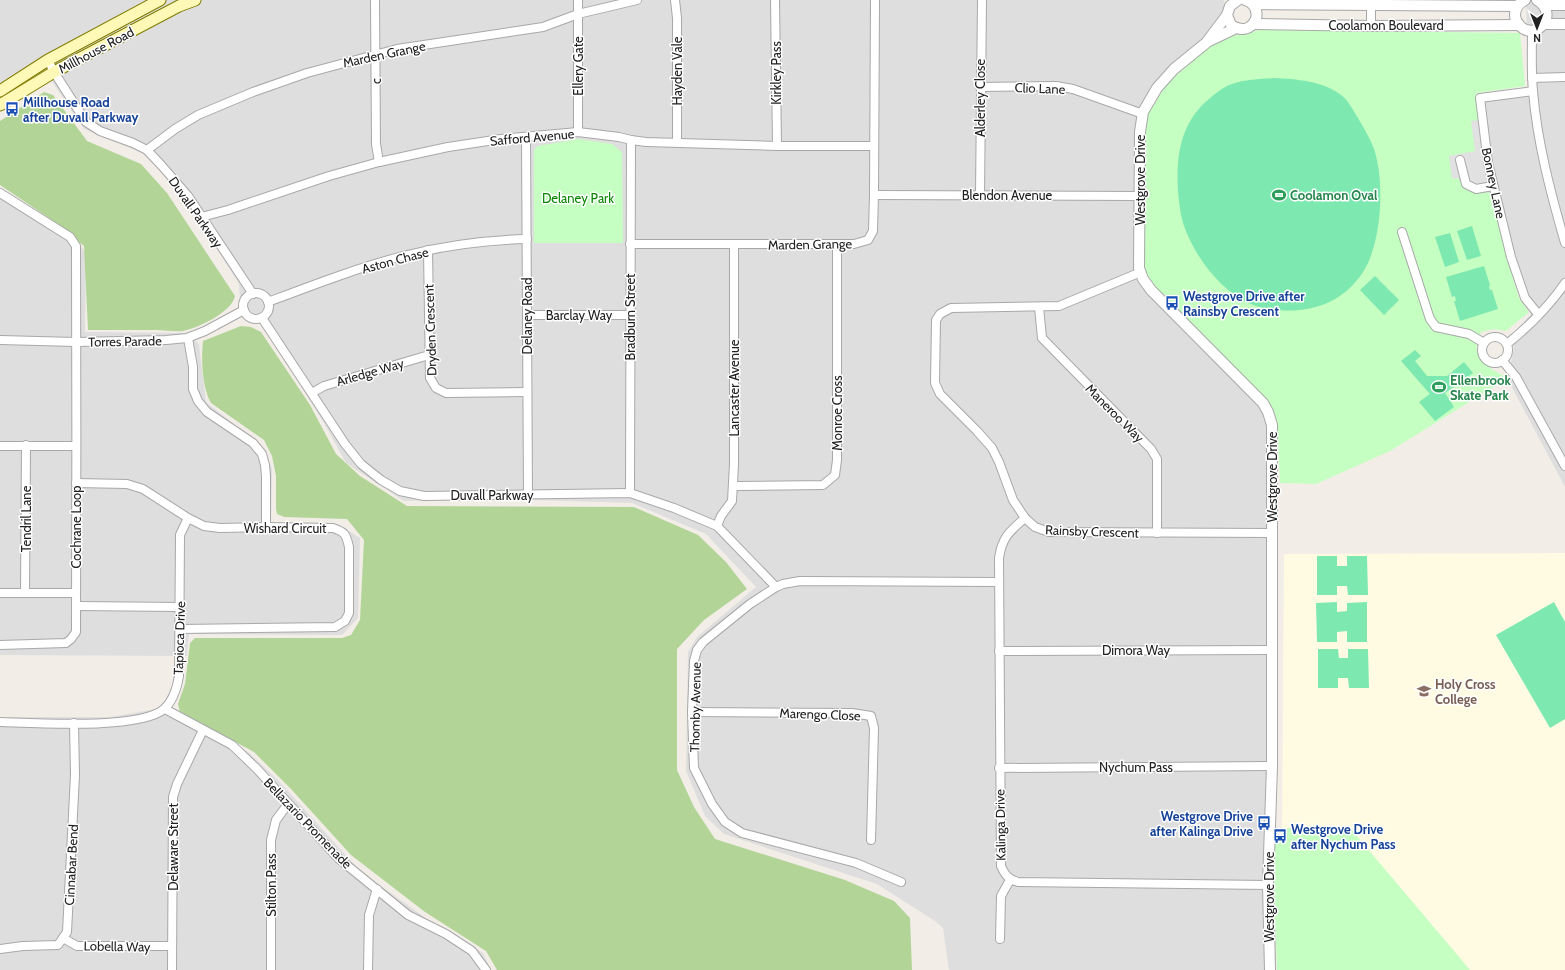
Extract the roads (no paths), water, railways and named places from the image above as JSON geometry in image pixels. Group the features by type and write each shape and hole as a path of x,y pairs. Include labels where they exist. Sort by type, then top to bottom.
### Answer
{"main road":[{"name":"Millhouse Road","path":"0,91 48,60 160,0"},
{"name":"Millhouse Road","path":"0,105 54,72 178,3 195,0"}],"street":[{"name":"c","path":"375,0 376,144 379,162"},
{"name":"Ellery Gate","path":"578,0 578,132"},
{"name":"Marden Grange","path":"147,150 175,129 198,115 252,92 307,73 397,49 543,27 578,14 637,0"},
{"name":"Hayden Vale","path":"675,0 677,18 677,142"},
{"name":"Kirkley Pass","path":"776,0 777,146"},
{"name":"Marden Grange","path":"630,244 854,244 868,240 873,230 875,0"},
{"name":"Alderley Close","path":"980,195 982,0"},
{"name":"Coolamon Boulevard","path":"1249,2 1521,3"},
{"path":"1249,2 1257,14 1254,24"},
{"path":"1371,2 1371,26"},
{"path":"1521,3 1515,14 1519,25 1527,30 1540,28 1544,24 1547,13 1540,3"},
{"path":"1540,3 1565,5"},
{"path":"1231,5 1228,20 1236,28"},
{"name":"Westgrove Drive","path":"1206,43 1231,5"},
{"name":"Coolamon Boulevard","path":"1236,28 1246,29 1254,24 1371,26 1519,25"},
{"path":"1544,24 1565,24"},
{"name":"Westgrove Drive","path":"1236,28 1206,43 1174,69 1157,88 1143,114 1140,132 1139,268 1143,279 1151,290 1263,403 1268,412 1272,425 1272,766 1268,885 1269,968"},
{"path":"1532,30 1532,78 1538,125 1550,192 1565,243"},
{"name":"Duvall Parkway","path":"48,60 86,122 100,131 133,143 147,150 162,166 188,196 252,294"},
{"path":"1532,78 1565,77"},
{"name":"Clio Lane","path":"980,87 1056,86 1073,89 1143,114"},
{"name":"Bonney Lane","path":"1533,91 1480,98 1488,163 1511,257 1524,298 1538,314"},
{"name":"Safford Avenue","path":"201,217 228,210 330,176 379,162 448,147 501,139 526,138 578,132 631,140 777,146 874,146"},
{"name":"Delaney Road","path":"526,138 528,495"},
{"name":"Bradburn Street","path":"630,493 631,140"},
{"path":"1460,160 1466,184 1476,188 1493,186"},
{"name":"Cochrane Loop","path":"0,192 70,237 76,246 76,632 71,640 66,643 0,645"},
{"name":"Blendon Avenue","path":"874,195 1140,196"},
{"path":"1402,232 1430,319 1436,326 1469,334 1484,344"},
{"name":"Aston Chase","path":"268,302 358,269 405,255 428,250 505,240 527,239"},
{"name":"Monroe Cross","path":"733,486 823,485 835,475 837,460 837,244"},
{"name":"Lancaster Avenue","path":"717,526 721,516 732,501 733,486 734,245"},
{"name":"Dryden Crescent","path":"428,250 430,378 436,388 446,393 527,392"},
{"name":"Rainsby Crescent","path":"1141,272 1059,306 951,308 940,314 936,320 935,383 940,394 992,448 999,462 1013,500 1024,518 1034,527 1049,532 1272,534"},
{"path":"1507,344 1519,334 1554,298 1565,284"},
{"path":"252,294 260,294 265,297 268,302 268,311 262,318 251,318 244,310 244,302 249,295 252,294"},
{"name":"Maneroo Way","path":"1040,307 1042,338 1151,449 1157,459 1157,533"},
{"name":"Torres Parade","path":"0,340 76,342 166,340 188,338 205,331 244,310"},
{"name":"Barclay Way","path":"528,315 630,315"},
{"name":"Duvall Parkway","path":"262,318 345,444 360,464 381,480 400,491 424,496 630,493 674,508 717,526 776,587"},
{"path":"1493,337 1501,338 1507,344 1507,355 1502,360 1494,362 1486,359 1482,352 1484,344 1486,340 1493,337"},
{"path":"188,338 193,367 193,389 198,401 207,412 253,443 262,454 266,476 266,527"},
{"name":"Arledge Way","path":"312,393 324,386 429,355"},
{"path":"1502,360 1516,377 1565,466"},
{"name":"Tendril Lane","path":"25,593 26,445"},
{"path":"0,446 75,446"},
{"name":"Wishard Circuit","path":"76,483 127,484 143,489 188,518 204,526 220,528 333,528 343,532 347,538 349,547 349,613 345,621 335,627 180,629"},
{"name":"Tapioca Drive","path":"165,709 176,689 179,676 180,535 188,518"},
{"name":"Kalinga Drive","path":"1024,518 1008,533 1001,546 999,582 999,768 1001,866 1004,875 1010,880 1018,882 1268,885"},
{"name":"Thomby Avenue","path":"901,882 856,863 742,833 725,822 712,804 694,768 692,712 694,661 697,650 703,642 750,604 783,584 800,581 999,582"},
{"path":"0,593 76,593"},
{"path":"76,606 180,607"},
{"name":"Dimora Way","path":"999,651 1272,650"},
{"path":"0,722 74,723 131,721 154,716 165,709"},
{"name":"Bellazario Promenade","path":"165,709 232,746 257,769 338,858 408,915 446,934 472,951 486,970"},
{"name":"Marengo Close","path":"692,712 852,713 871,716 874,728 872,840"},
{"name":"Cinnabar Bend","path":"63,938 67,932 75,775 74,723"},
{"name":"Delaware Street","path":"172,970 173,798 177,784 203,730"},
{"name":"Nychum Pass","path":"999,768 1272,766"},
{"name":"Stilton Pass","path":"271,970 271,840 276,820 288,804"},
{"path":"1000,939 1001,896 1010,880"},
{"path":"368,970 369,915 377,889"},
{"path":"0,949 23,946 58,945 63,938"},
{"name":"Lobella Way","path":"63,938 78,946 172,946"}],"place":[{"name":"Millhouse Road after Duvall Parkway","path":"12,109"},
{"name":"Coolamon Oval","path":"1279,195"},
{"name":"Westgrove Drive after Rainsby Crescent","path":"1172,303"},
{"name":"Ellenbrook Skate Park","path":"1439,387"},
{"name":"Holy Cross College","path":"1424,691"},
{"name":"Westgrove Drive after Kalinga Drive","path":"1264,823"},
{"name":"Westgrove Drive after Nychum Pass","path":"1280,836"}],"park label":[{"name":"Delaney Park","path":"578,198"}]}
